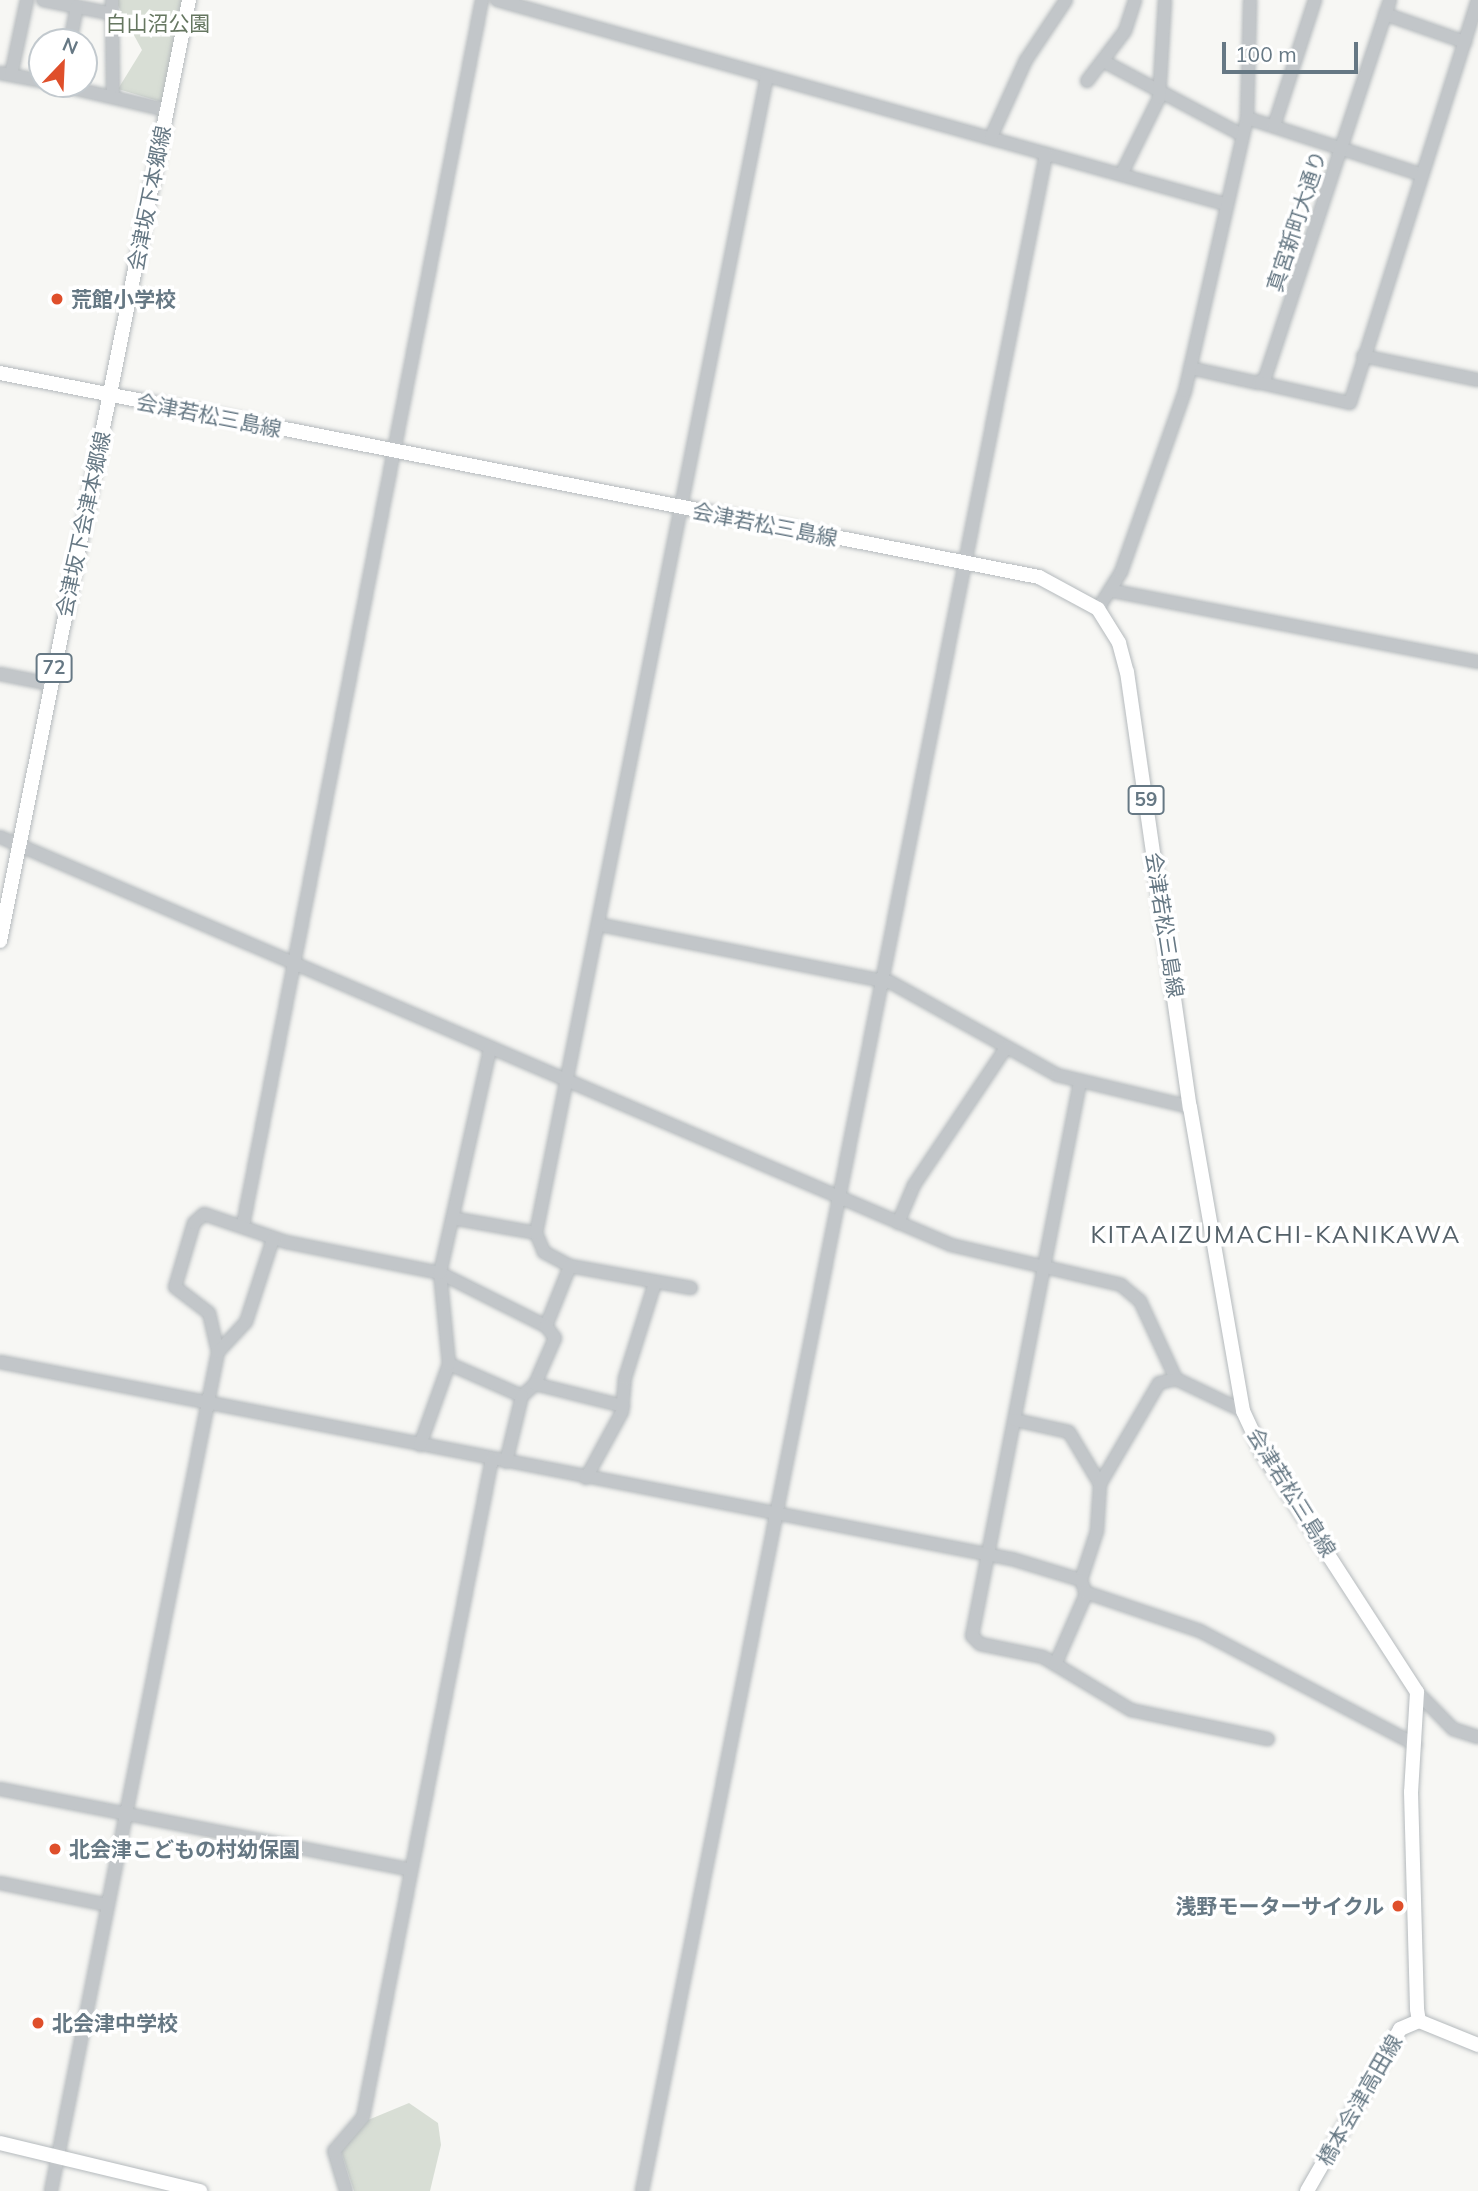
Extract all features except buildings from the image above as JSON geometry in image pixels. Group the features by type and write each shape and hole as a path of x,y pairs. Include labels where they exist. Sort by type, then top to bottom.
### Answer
{"main road":[{"name":"会津坂下本郷線","path":"109,395 189,0"},
{"name":"会津若松三島線","path":"0,373 1055,582 1098,609 1119,643 1126,672 1190,1107 1243,1411 1262,1454 1418,1692"},
{"name":"会津坂下会津本郷線","path":"0,942 109,395"},
{"path":"1418,1692 1411,1832 1419,2021 1478,2045"},
{"name":"橋本会津高田線","path":"1307,2191 1400,2029 1419,2021"},
{"path":"0,2143 201,2191"}],"street":[{"path":"27,0 5,74 28,78"},
{"path":"48,0 113,14"},
{"path":"112,0 113,95"},
{"path":"243,1225 482,0"},
{"path":"497,0 1225,204"},
{"path":"991,137 1026,60 1066,0"},
{"path":"1087,82 1125,31 1135,0"},
{"path":"1122,173 1159,93 1165,0"},
{"path":"1098,609 1112,591 1190,368 1225,204 1247,118 1250,0"},
{"path":"1274,126 1315,0"},
{"name":"真宮新町大通り","path":"1261,383 1390,0"},
{"path":"1190,368 1345,405 1478,0"},
{"path":"73,28 77,7"},
{"path":"1385,14 1465,41"},
{"path":"1102,61 1242,135"},
{"path":"691,1288 570,1266 544,1252 536,1233 601,925 767,76"},
{"path":"98,92 167,110"},
{"path":"1247,118 1419,174"},
{"path":"642,2191 1046,154"},
{"path":"1363,356 1478,380"},
{"path":"1112,591 1478,662"},
{"path":"0,674 50,684"},
{"path":"0,837 489,1050 951,1245 1046,1262 1131,1290 1176,1379 1243,1411"},
{"path":"601,925 882,981 952,1014 1005,1049 1080,1082 1190,1107"},
{"path":"898,1223 914,1185 1005,1049"},
{"path":"420,1445 449,1364 440,1273 457,1219 489,1050"},
{"path":"1080,1082 972,1636 980,1644 1055,1665 1131,1710 1268,1739"},
{"path":"51,2191 218,1352 209,1313 175,1287 200,1214 243,1225 273,1239 440,1273 547,1326 555,1338 535,1384 522,1396 499,1461 411,1870 363,2117 334,2151 346,2191"},
{"path":"457,1219 536,1233"},
{"path":"218,1352 246,1322 273,1239"},
{"path":"547,1326 570,1266"},
{"path":"586,1478 623,1406 627,1368 655,1283"},
{"path":"0,1362 988,1556 1083,1586 1200,1631 1416,1745"},
{"path":"449,1364 522,1396"},
{"path":"1055,1665 1083,1586 1097,1531 1100,1484 1160,1383 1176,1379"},
{"path":"535,1384 623,1406"},
{"path":"1014,1420 1069,1433 1100,1484"},
{"path":"1418,1692 1453,1729 1478,1737"},
{"path":"0,1789 411,1870"},
{"path":"0,1883 108,1905"}],"green space":[{"name":"白山沼公園","path":"115,0 186,0 165,103 118,89 142,50"},
{"path":"409,2103 438,2123 441,2145 430,2191 354,2191 341,2151 368,2120"}],"place":[{"name":"荒館小学校","path":"57,299"},
{"name":"北会津こどもの村幼保園","path":"55,1849"},
{"name":"浅野モーターサイクル","path":"1398,1906"},
{"name":"北会津中学校","path":"38,2023"}],"district":[{"name":"KITAAIZUMACHI-KANIKAWA","path":"1276,1235"}]}
